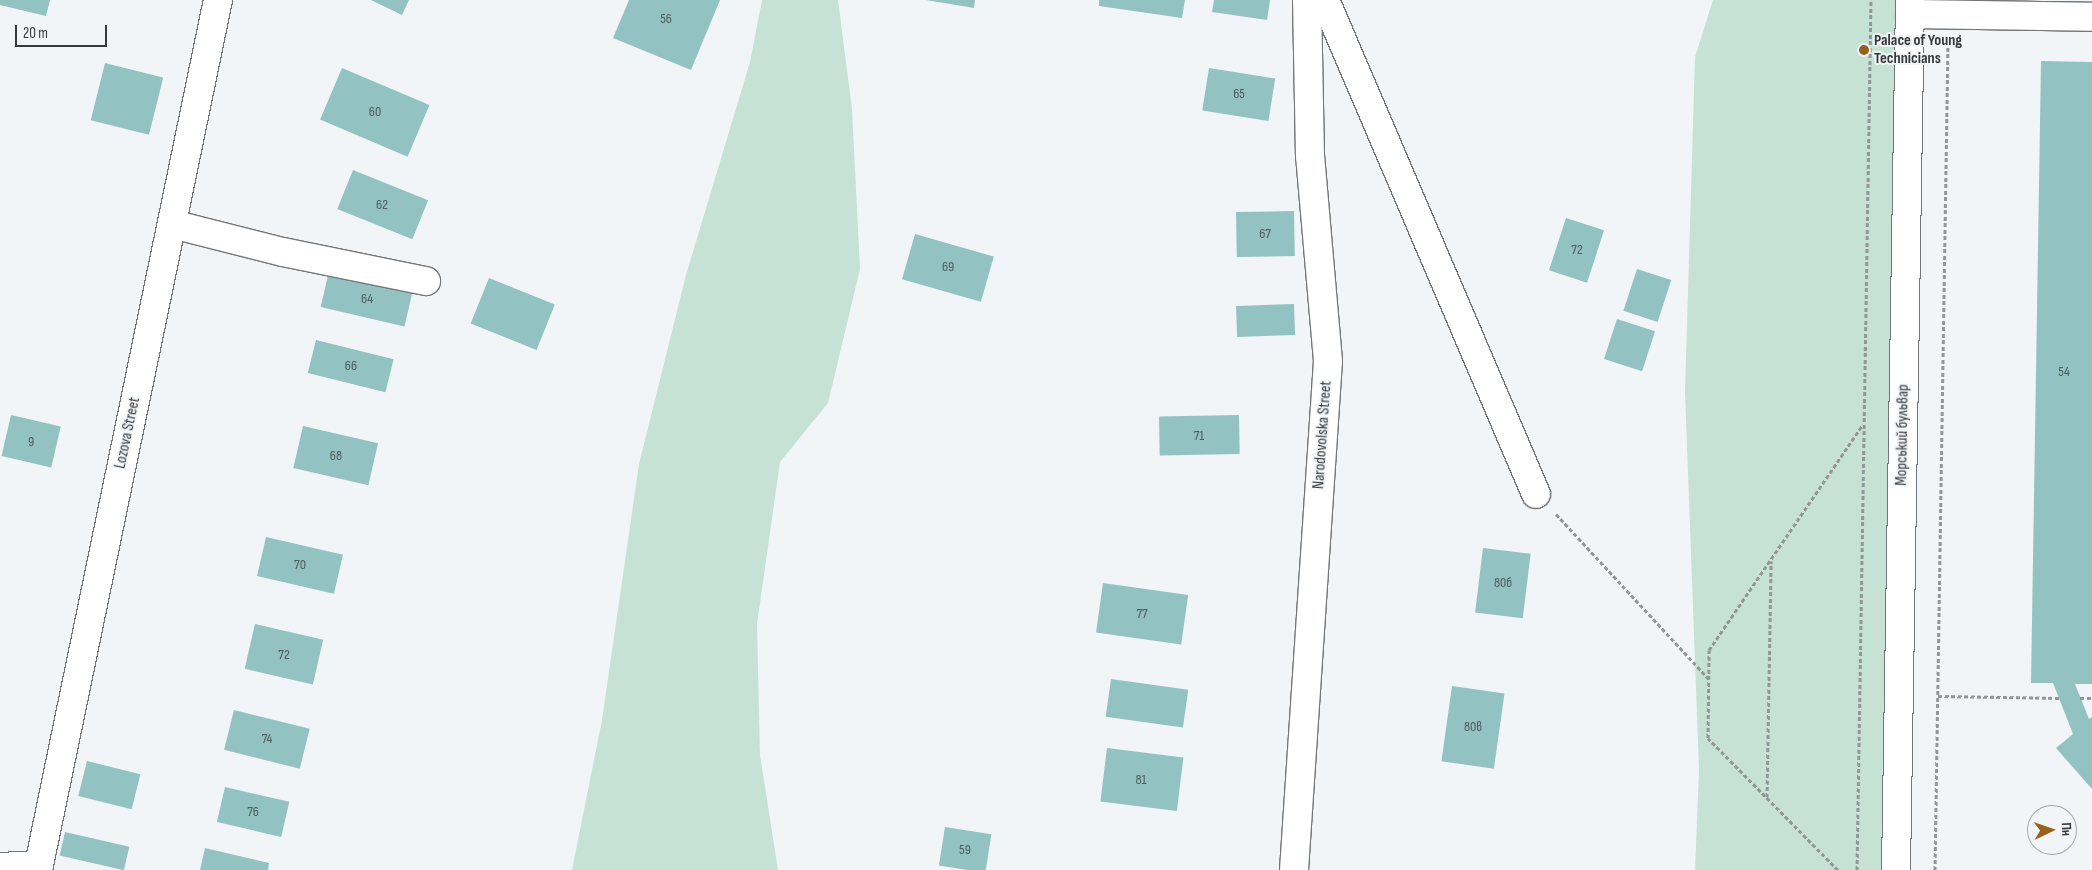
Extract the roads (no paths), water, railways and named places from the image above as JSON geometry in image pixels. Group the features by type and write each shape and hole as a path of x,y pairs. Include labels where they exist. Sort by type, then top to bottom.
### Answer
{"street":[{"name":"Lozova Street","path":"0,867 39,865 218,0"},
{"name":"Narodovolska Street","path":"1294,870 1328,361 1310,156 1307,0"},
{"path":"1325,0 1536,494"},
{"path":"1910,7 1949,14 2092,17"},
{"name":"Морський бульвар","path":"1896,870 1910,7"},
{"path":"172,224 283,252 426,281"}],"place":[{"name":"Palace of Young Technicians","path":"1864,50"}]}
